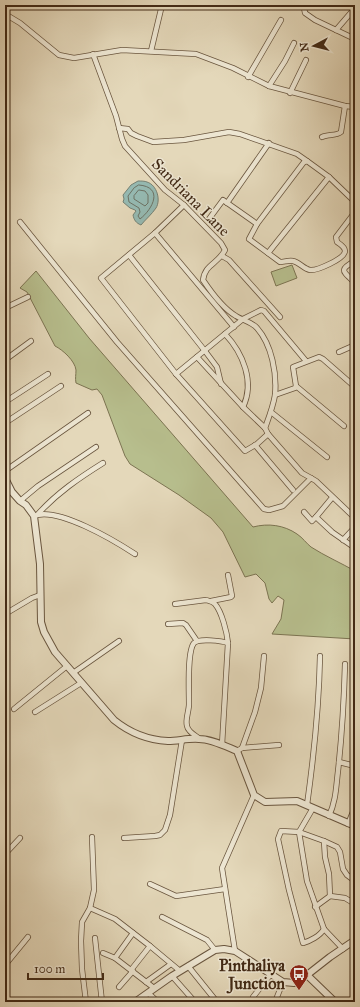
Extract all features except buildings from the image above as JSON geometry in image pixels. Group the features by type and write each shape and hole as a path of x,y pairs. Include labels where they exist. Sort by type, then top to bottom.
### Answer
{"street":[{"path":"151,50 162,5"},
{"path":"306,5 304,8 305,13 315,20 355,39"},
{"path":"336,30 355,8"},
{"path":"5,14 20,23 59,55 74,58 122,50 151,50 196,54 233,68 248,77 269,86 290,93 355,107"},
{"path":"248,77 281,20"},
{"path":"269,86 294,43"},
{"name":"Sandriana Lane","path":"93,54 116,116 125,146 166,190 184,205 221,243 225,250 222,256 204,271 203,280 212,293 235,316 257,328 266,341 272,359 275,378 275,395 265,428"},
{"path":"290,93 306,60"},
{"path":"322,137 341,132 345,106"},
{"path":"119,128 128,129 137,136 153,142 184,140 229,132 269,143 297,154 308,161 329,177 355,202"},
{"path":"226,203 269,143"},
{"path":"308,161 304,162 257,224 249,239 280,262 294,261 309,270 314,270 337,261 343,256 345,252 344,248 337,242 336,237 355,212"},
{"path":"268,253 329,177"},
{"path":"209,219 223,200 257,224"},
{"path":"184,205 155,233 101,278 176,374 245,451 268,434"},
{"path":"20,222 116,342 264,509 269,510 283,506 311,478"},
{"path":"155,233 234,327"},
{"path":"129,255 217,367 221,384"},
{"path":"222,256 229,260 280,317"},
{"path":"355,261 344,268 345,273 355,283"},
{"path":"5,308 28,297"},
{"path":"176,374 243,319 260,310 264,311 306,361"},
{"path":"225,334 243,359 248,377 246,400 243,407"},
{"path":"5,360 31,342"},
{"path":"339,352 355,345"},
{"path":"197,357 243,407 265,428 268,434 302,473 316,481 355,518"},
{"path":"344,426 296,386 293,367 306,361 322,357 355,387"},
{"path":"5,402 48,374"},
{"path":"5,423 61,386"},
{"path":"275,395 295,388 296,386"},
{"path":"271,412 327,457"},
{"path":"5,470 88,413"},
{"path":"255,445 293,490"},
{"path":"20,501 38,486 96,447"},
{"path":"36,515 74,481 103,463"},
{"path":"5,478 12,492 36,515 40,564 41,622 44,632 55,652 114,720 125,729 144,738 168,741 200,739 240,749 279,745"},
{"path":"304,512 312,521 331,499"},
{"path":"36,515 45,514 73,521 104,534 135,554"},
{"path":"316,517 332,532 355,548"},
{"path":"343,540 355,527"},
{"path":"176,604 206,600 211,601 231,597 228,575"},
{"path":"5,614 40,595"},
{"path":"211,601 215,604 222,620 228,643 222,745"},
{"path":"168,624 184,623 197,641"},
{"path":"197,641 214,640 228,643"},
{"path":"197,641 194,644 190,658 189,710 186,726 190,732 200,739"},
{"path":"73,673 119,642"},
{"path":"264,656 261,688 255,712 240,749 254,795 265,802 297,801 355,826"},
{"path":"320,656 310,806 299,832 307,881 315,907 324,929 342,949"},
{"path":"329,816 334,805 342,734 345,664"},
{"path":"14,709 67,666"},
{"path":"35,712 81,683"},
{"path":"124,838 155,836 160,835 165,830 170,815 182,740"},
{"path":"339,762 355,766"},
{"path":"235,951 222,868 224,860 254,795"},
{"path":"348,824 355,807"},
{"path":"324,929 313,939 303,943 289,890 278,839 281,832 299,832 337,847 340,852 343,868 347,875 355,881"},
{"path":"86,1002 82,969 81,941 82,922 90,908 94,890 95,879 92,837"},
{"path":"5,854 20,838"},
{"path":"324,841 325,857 329,874 330,896"},
{"path":"150,884 176,896 225,889"},
{"path":"315,907 330,896 345,898 355,904"},
{"path":"90,908 115,919 180,971"},
{"path":"162,917 207,940 215,950"},
{"path":"115,958 133,933"},
{"path":"5,965 28,937"},
{"path":"95,938 102,1002"},
{"path":"135,1002 172,976 215,950 224,949 235,951 283,982 294,982 307,975 355,940"},
{"path":"119,987 150,946"},
{"path":"103,953 115,958 154,988"},
{"path":"146,982 171,964"},
{"path":"188,966 217,1002"},
{"path":"253,997 271,974"},
{"path":"307,975 335,1002"},
{"path":"172,976 195,1002"},
{"path":"275,1002 283,982"},
{"path":"148,993 158,1002"}],"green space":[{"path":"292,265 297,278 276,286 271,272"},
{"path":"36,271 89,338 253,527 270,525 292,531 311,547 355,571 355,639 272,634 281,619 284,600 278,596 272,603 269,599 265,583 256,574 245,577 223,532 211,518 179,495 130,464 125,456 102,395 97,389 92,390 76,383 76,370 73,363 62,350 55,346 27,292 20,288"}],"water":[{"path":"138,181 145,181 153,186 156,189 158,197 156,208 141,225 134,218 133,215 136,211 123,202 123,195 131,185"}],"place":[{"name":"Pinthaliya Junction","path":"299,991"}]}
